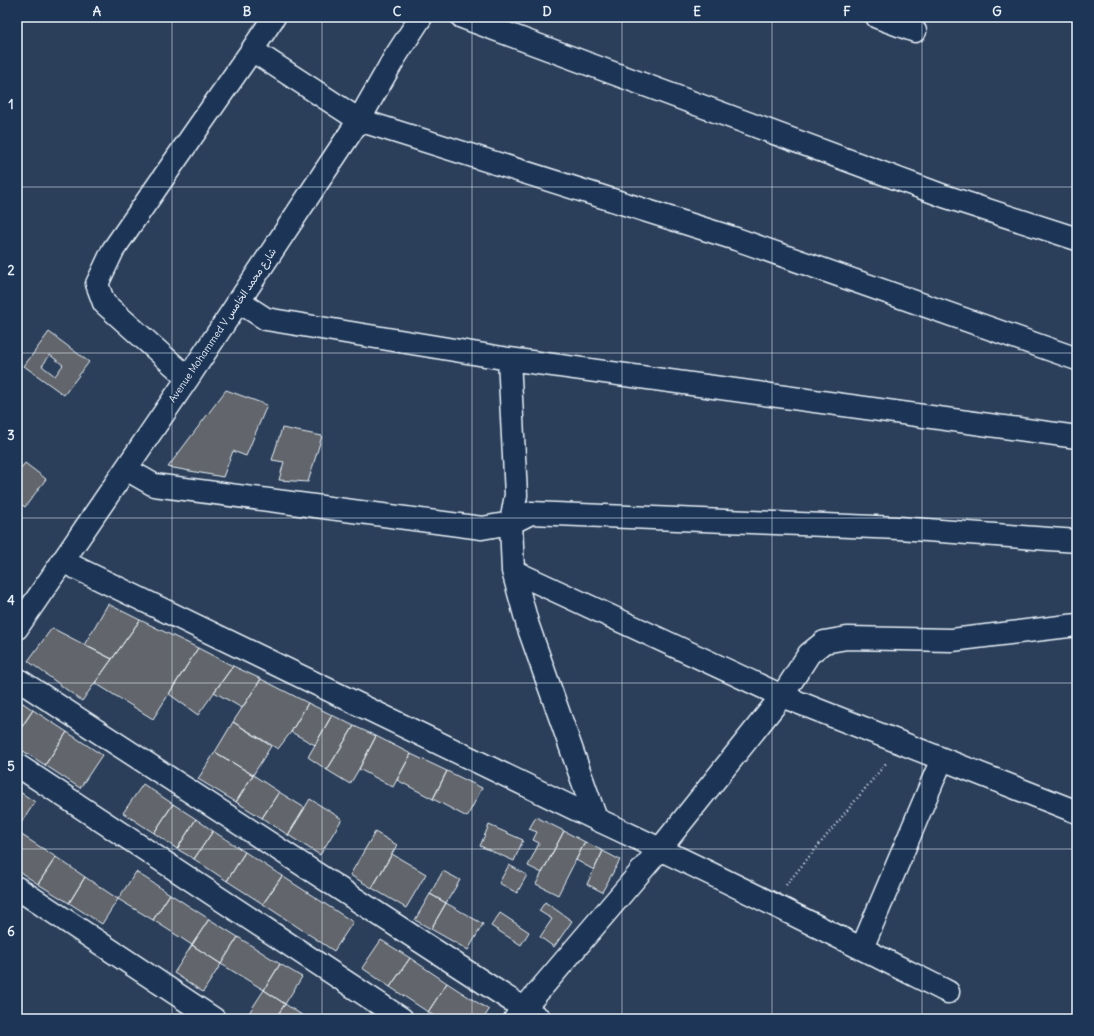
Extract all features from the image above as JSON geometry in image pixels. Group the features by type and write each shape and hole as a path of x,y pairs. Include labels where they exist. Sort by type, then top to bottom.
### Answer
{"street":[{"path":"188,378 104,302 97,284 113,250 274,17"},
{"name":"Avenue Mohammed V شارع محمد الخامس","path":"17,628 188,378 359,120 395,57 421,17"},
{"path":"462,17 944,196 1077,239"},
{"path":"877,17 915,31"},
{"path":"252,50 359,120 736,239 1077,359"},
{"path":"238,301 266,319 510,359 1077,437"},
{"path":"510,359 516,495 511,523 513,571 528,626 596,819"},
{"path":"126,469 154,485 482,528 511,523 531,513 899,528 1077,542"},
{"path":"62,562 772,903 948,992"},
{"path":"513,571 782,696 1077,812"},
{"path":"17,679 526,1016 782,696 809,654 824,642 847,638 952,640 1077,625"},
{"path":"862,948 942,759"},
{"path":"17,765 402,1019"},
{"path":"17,888 214,1019"}],"path":[{"path":"772,903 902,743"}],"building":[{"path":"49,332 89,362 64,395 24,366","holes":["50,355 63,365 55,376 42,366"]},
{"path":"226,390 267,405 246,456 233,451 223,477 168,467"},
{"path":"282,428 322,436 308,482 279,480 284,462 272,460"},
{"path":"25,463 46,479 25,507 17,501 17,473"},
{"path":"108,604 140,620 112,659 84,645"},
{"path":"140,620 198,648 153,719 95,683"},
{"path":"52,628 112,659 82,701 28,661"},
{"path":"198,648 233,666 198,715 169,694"},
{"path":"233,666 261,679 242,708 214,692"},
{"path":"261,679 308,703 291,732 278,749 233,722"},
{"path":"17,699 33,710 17,734"},
{"path":"308,703 332,715 315,745 291,732"},
{"path":"33,710 67,732 45,765 17,747 17,734"},
{"path":"332,715 354,726 327,770 308,757"},
{"path":"233,722 271,746 253,775 215,752"},
{"path":"354,726 376,736 350,784 327,770"},
{"path":"67,732 102,755 80,788 45,765"},
{"path":"376,736 411,754 393,787 359,769"},
{"path":"215,752 253,775 236,802 198,779"},
{"path":"411,754 447,771 433,799 397,780"},
{"path":"447,771 482,788 467,817 433,799"},
{"path":"253,775 279,792 262,818 236,802"},
{"path":"143,784 173,804 154,833 123,813"},
{"path":"17,790 35,802 17,829"},
{"path":"279,792 305,808 288,835 262,818"},
{"path":"310,799 342,819 320,855 288,835"},
{"path":"173,804 196,819 177,849 154,833"},
{"path":"536,817 564,831 542,873 528,866 539,843 533,840 537,832 529,829"},
{"path":"196,819 213,831 194,859 177,849"},
{"path":"489,825 523,840 514,861 480,846"},
{"path":"213,831 245,852 227,881 194,859"},
{"path":"564,831 585,842 558,895 536,884"},
{"path":"17,832 56,857 38,884 17,870"},
{"path":"375,832 397,845 372,888 350,875"},
{"path":"585,842 603,851 594,870 576,860"},
{"path":"603,851 620,860 602,892 587,884"},
{"path":"245,852 282,876 263,904 227,881"},
{"path":"392,854 426,874 406,908 372,888"},
{"path":"56,857 85,877 69,903 38,884"},
{"path":"509,865 527,875 517,893 499,883"},
{"path":"443,871 460,880 446,903 430,894"},
{"path":"136,872 170,894 153,920 118,899"},
{"path":"282,876 353,922 334,951 263,904"},
{"path":"85,877 118,899 102,924 69,903"},
{"path":"170,894 209,919 192,945 153,920"},
{"path":"430,894 446,903 431,929 415,920"},
{"path":"545,902 572,921 554,947 540,937 552,919 539,911"},
{"path":"446,903 483,924 468,950 431,929"},
{"path":"500,913 529,932 521,945 491,926"},
{"path":"209,919 238,937 221,964 192,945"},
{"path":"238,937 280,964 264,990 221,964"},
{"path":"381,940 410,958 390,987 362,968"},
{"path":"192,945 221,964 203,992 174,973"},
{"path":"410,958 447,983 428,1012 390,987"},
{"path":"280,964 302,977 285,1004 264,990"},
{"path":"447,983 489,1010 483,1019 439,1019 428,1012"},
{"path":"264,990 285,1004 275,1019 245,1019"},
{"path":"285,1004 308,1019 275,1019"}]}
